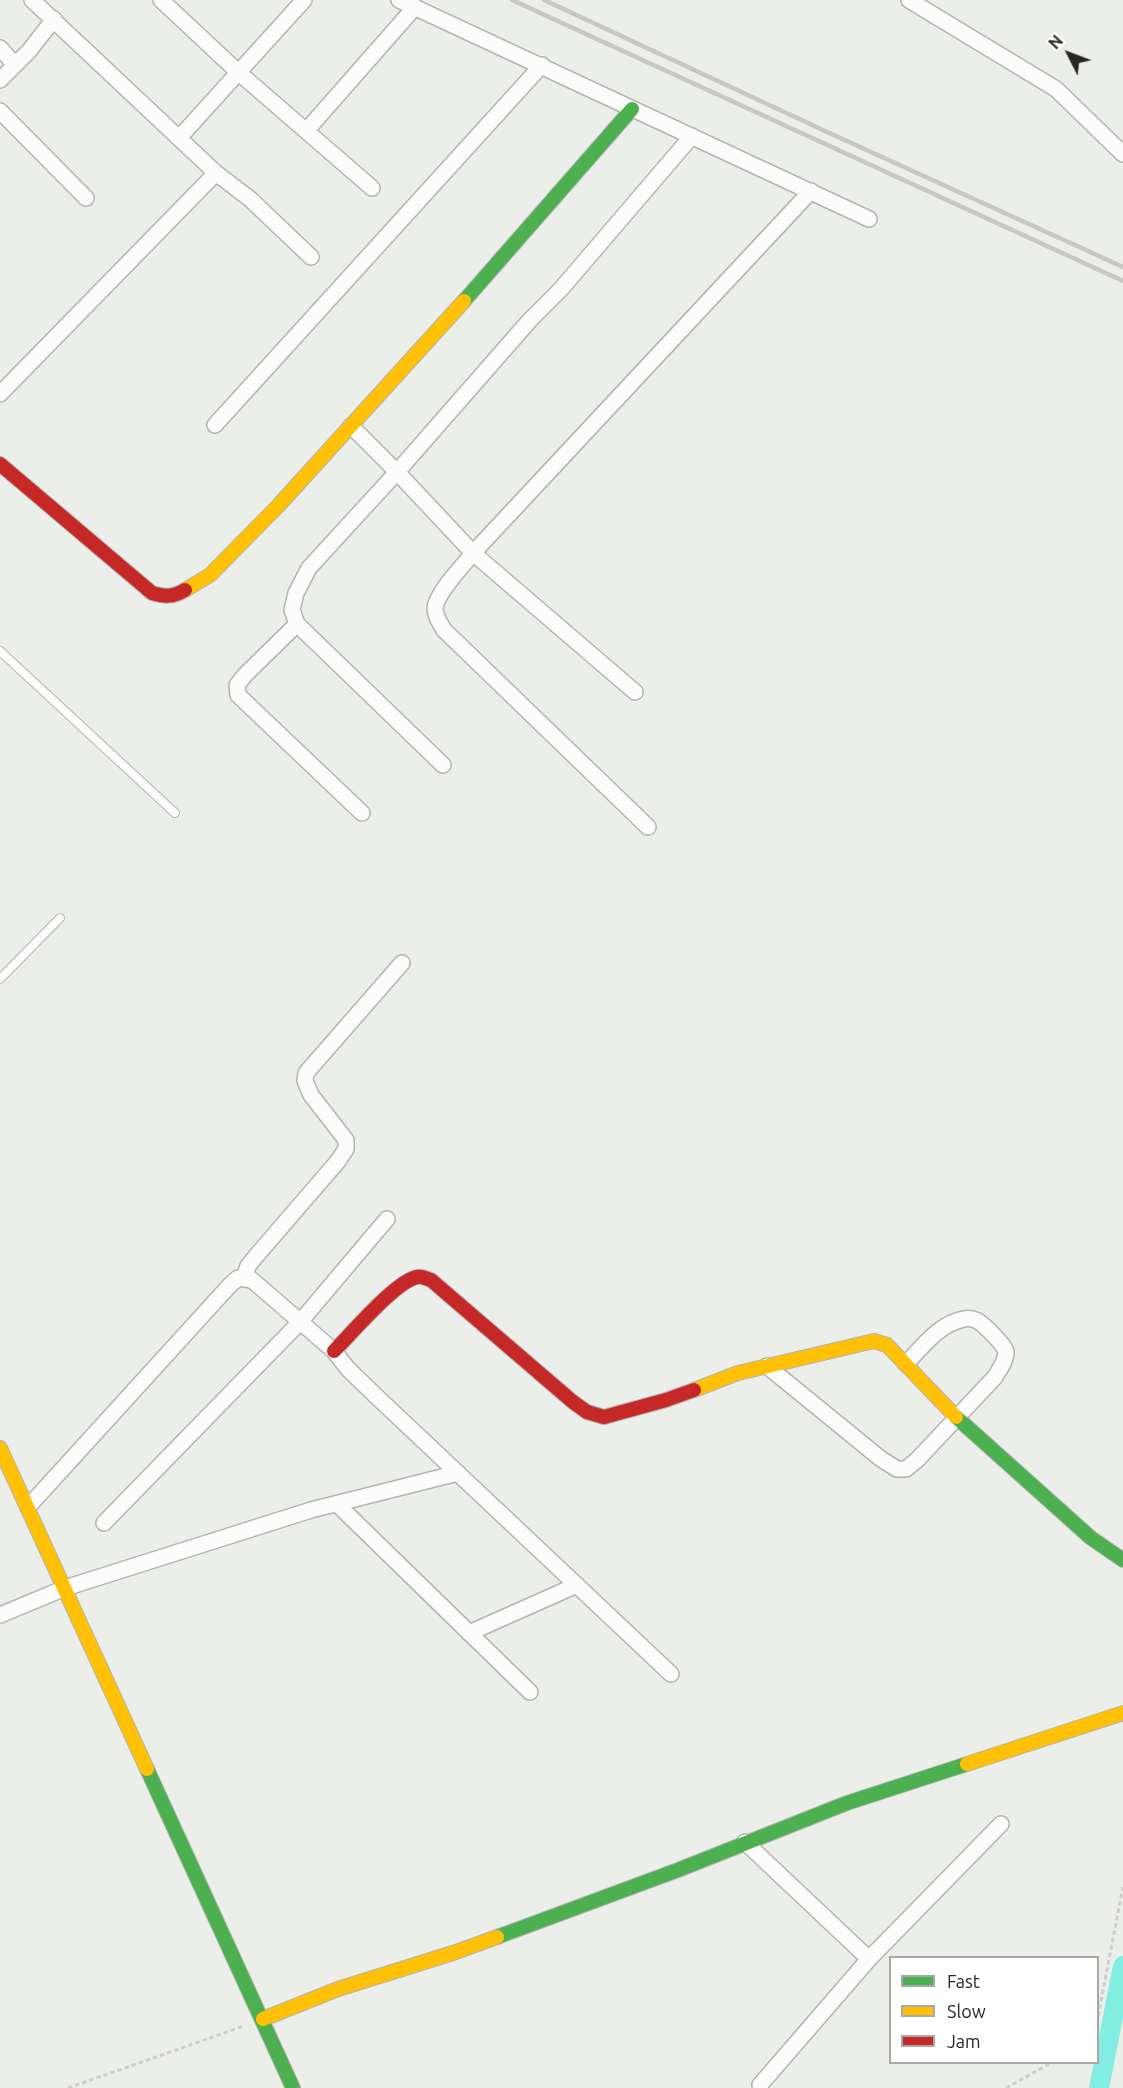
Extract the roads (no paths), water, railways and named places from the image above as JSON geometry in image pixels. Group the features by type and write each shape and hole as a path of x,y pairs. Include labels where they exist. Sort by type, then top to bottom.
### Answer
{"street":[{"path":"32,0 216,173 250,200 311,257"},
{"path":"161,0 238,72 372,188"},
{"path":"179,138 304,0"},
{"path":"399,0 869,219"},
{"path":"909,0 1056,89 1123,154"},
{"path":"306,132 415,8"},
{"path":"0,80 29,51 54,19"},
{"path":"0,48 15,65"},
{"path":"215,425 542,65"},
{"path":"0,464 152,593 166,597 177,595 210,575 278,506 520,238 632,109"},
{"path":"0,111 86,198"},
{"path":"443,765 297,624 292,610 296,593 309,568 397,472 530,320 561,289 692,136"},
{"path":"0,394 216,173"},
{"path":"648,827 444,630 435,609 439,597 473,553 811,191"},
{"path":"351,426 473,553 635,692"},
{"path":"297,624 244,676 237,686 238,695 362,813"},
{"path":"244,1279 248,1266 257,1254 346,1149 346,1140 311,1095 304,1081 306,1072 402,963"},
{"path":"104,1524 300,1322 387,1220"},
{"path":"334,1352 386,1299 418,1277 431,1280 573,1402 597,1417 666,1400 738,1373 874,1341 887,1345 958,1417 1091,1538 1123,1560"},
{"path":"28,1507 230,1285 238,1278 252,1280 334,1352 348,1369 671,1674"},
{"path":"767,1366 881,1459 897,1469 906,1469 994,1377 1003,1363 1006,1352 1004,1346 977,1321 966,1318 941,1330 906,1364"},
{"path":"0,1448 293,2088"},
{"path":"0,1615 65,1588 337,1504 458,1473"},
{"path":"337,1504 530,1692"},
{"path":"469,1633 577,1585"},
{"path":"263,2019 338,1989 464,1949 678,1870 847,1803 1123,1713"},
{"path":"760,2085 869,1959 1001,1824"},
{"path":"745,1842 869,1959"}],"lane":[{"path":"0,651 174,813"},
{"path":"0,979 60,918"}],"waterway":[{"path":"1099,2088 1123,1966"}],"railway":[{"path":"512,0 1123,281"},
{"path":"544,0 1123,267"}]}
